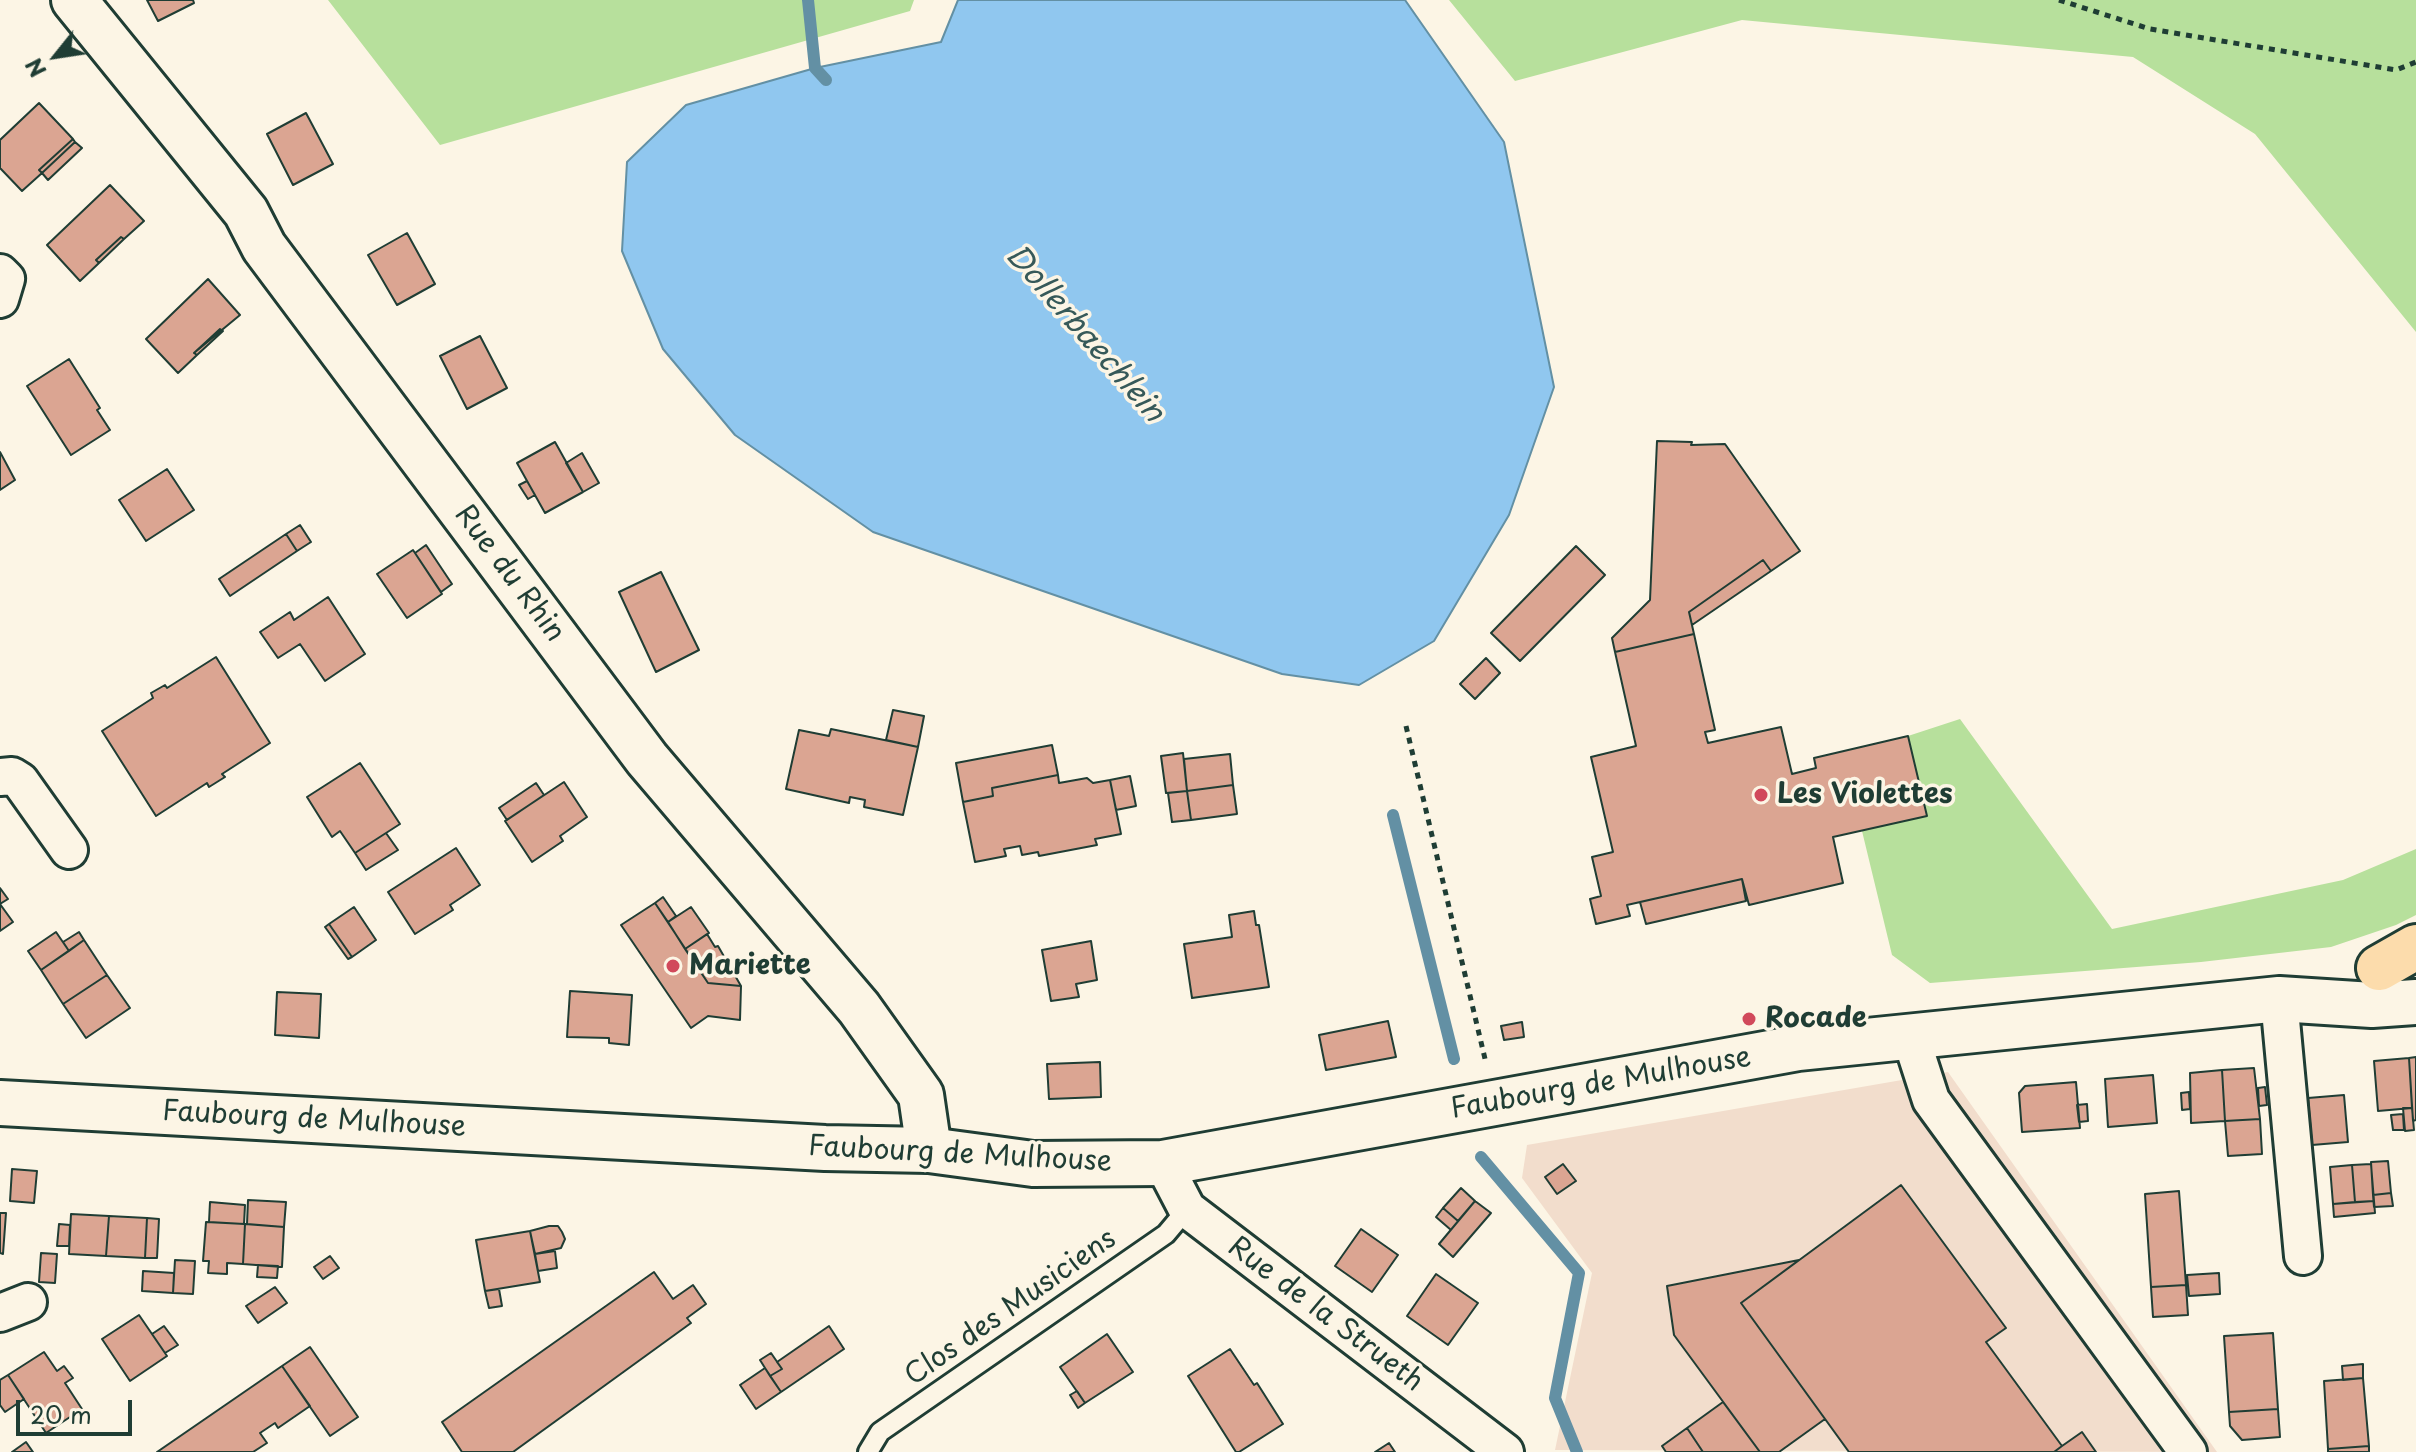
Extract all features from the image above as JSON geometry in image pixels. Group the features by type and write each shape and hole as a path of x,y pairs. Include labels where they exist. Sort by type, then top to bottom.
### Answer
{"highway":[{"path":"2398,966 2416,947"}],"main road":[{"name":"Rue du Rhin","path":"74,0 246,212 264,247 647,759 859,1008 921,1095 929,1150"},
{"name":"Faubourg de Mulhouse","path":"2279,999 2361,970 2398,966"},
{"name":"Faubourg de Mulhouse","path":"0,1103 794,1147 929,1150 1033,1164 1163,1163 1798,1048 2279,999 2372,1005 2416,1002"}],"street":[{"path":"0,273 6,279 0,299"},
{"path":"0,777 12,776 20,781 69,850"},
{"path":"2279,999 2303,1256"},
{"path":"1911,1038 1931,1100 2188,1452"},
{"name":"Rue de la Strueth","path":"1163,1163 1187,1209 1505,1452"}],"lane":[{"name":"Clos des Musiciens","path":"868,1452 880,1432 1166,1234 1187,1209"}],"path":[{"path":"2059,0 2150,29 2396,70 2416,62"},
{"path":"1406,726 1496,1103"}],"shaded area":[{"path":"1948,1072 2217,1452 1555,1450 1592,1273 1522,1178 1527,1145"}],"green space":[{"path":"328,0 914,0 910,11 440,145"},
{"path":"1449,0 2416,0 2416,332 2255,134 2133,57 1742,20 1515,81"},
{"path":"1960,719 2112,929 2343,880 2416,849 2416,915 2331,947 2201,962 1930,983 1892,955 1862,831 1927,816 1908,736"}],"water":[{"path":"958,0 1405,0 1504,142 1554,387 1509,515 1434,641 1359,685 1282,674 873,532 735,435 663,349 622,251 627,162 686,105 815,68 941,42"}],"building":[{"path":"147,0 193,0 194,3 158,21"},
{"path":"39,103 73,139 39,170 42,173 22,191 0,168 0,140"},
{"path":"306,113 333,164 293,185 267,134"},
{"path":"73,139 75,142 42,173 39,170"},
{"path":"75,142 82,148 48,180 42,173"},
{"path":"110,185 144,221 96,260 99,263 80,281 47,245"},
{"path":"407,233 435,284 397,305 368,255"},
{"path":"121,237 124,239 99,263 96,260"},
{"path":"208,279 240,315 194,353 197,355 178,373 146,339"},
{"path":"220,329 223,331 197,355 194,353"},
{"path":"480,336 507,388 467,409 440,356"},
{"path":"69,359 110,430 71,455 27,386"},
{"path":"1657,441 1692,442 1691,445 1725,444 1800,551 1771,571 1763,560 1689,612 1694,634 1615,652 1612,638 1650,600"},
{"path":"555,442 583,492 545,513 517,463"},
{"path":"0,452 15,480 0,490"},
{"path":"582,453 599,483 583,492 566,463"},
{"path":"167,469 194,510 146,541 119,500"},
{"path":"527,481 535,495 528,499 519,485"},
{"path":"300,525 311,542 297,551 286,534"},
{"path":"286,534 297,551 230,596 219,579"},
{"path":"426,545 452,584 441,592 415,553"},
{"path":"1576,546 1605,575 1520,661 1491,633"},
{"path":"413,550 442,594 407,618 377,574"},
{"path":"1763,560 1771,571 1692,625 1689,612"},
{"path":"661,572 699,650 656,672 619,592"},
{"path":"328,597 365,654 325,681 300,644 278,658 260,632 290,612 294,620"},
{"name":"Les Violettes","path":"1694,634 1715,730 1705,732 1708,743 1781,727 1792,774 1816,768 1814,758 1908,736 1927,816 1833,837 1843,883 1749,905 1742,879 1627,905 1630,916 1596,924 1590,899 1601,896 1592,857 1613,852 1591,757 1636,746 1615,652"},
{"path":"216,657 270,743 222,774 225,777 209,787 207,783 156,816 102,731 153,698 151,693 165,685 167,688"},
{"path":"1486,658 1500,673 1475,699 1460,684"},
{"path":"893,710 924,716 918,747 886,740"},
{"path":"831,729 918,747 903,815 864,807 865,800 850,797 849,803 786,789 799,730 829,736"},
{"path":"1052,745 1058,775 992,788 993,796 963,802 956,763"},
{"path":"1183,753 1187,791 1166,793 1161,756"},
{"path":"1230,754 1233,785 1187,791 1184,759"},
{"path":"360,763 400,824 355,853 340,831 332,837 307,797"},
{"path":"1058,775 1059,783 1087,778 1093,783 1110,780 1121,834 1095,839 1097,845 1039,856 1038,852 1022,855 1020,846 1004,849 1006,856 975,862 963,802 993,796 992,788"},
{"path":"1130,776 1136,806 1116,810 1110,780"},
{"path":"564,782 587,817 560,836 563,841 532,862 505,821"},
{"path":"536,783 544,795 507,820 499,808"},
{"path":"1233,785 1237,814 1191,820 1187,791"},
{"path":"1187,791 1191,820 1172,822 1168,793"},
{"path":"386,833 398,850 366,870 355,853"},
{"path":"456,848 480,885 450,905 453,910 415,934 388,892"},
{"path":"1742,879 1746,901 1646,924 1640,902"},
{"path":"0,888 8,899 0,904"},
{"path":"663,897 676,916 668,922 655,903"},
{"name":"Mariette","path":"655,903 708,983 741,986 740,1020 708,1016 691,1028 621,925"},
{"path":"0,904 13,922 0,931"},
{"path":"354,907 376,940 352,957 329,924"},
{"path":"691,907 709,933 685,949 668,922"},
{"path":"1254,911 1269,987 1192,998 1184,944 1232,937 1229,915"},
{"path":"329,924 352,957 348,959 325,927"},
{"path":"56,932 69,951 41,970 28,951"},
{"path":"79,932 84,940 69,951 63,942"},
{"path":"707,934 715,947 718,946 741,986 708,983 685,949"},
{"path":"84,940 107,975 63,1004 41,970"},
{"path":"1091,941 1097,980 1076,984 1079,997 1051,1001 1042,950"},
{"path":"107,975 130,1008 86,1038 63,1004"},
{"path":"570,991 632,995 629,1045 609,1043 609,1038 567,1037"},
{"path":"277,992 321,994 319,1038 275,1035"},
{"path":"1388,1021 1396,1057 1326,1070 1319,1035"},
{"path":"1522,1022 1524,1037 1504,1040 1501,1026"},
{"path":"2416,1057 2416,1120 2413,1121 2409,1058"},
{"path":"2409,1058 2412,1108 2378,1111 2374,1061"},
{"path":"1100,1062 1101,1097 1049,1099 1047,1064"},
{"path":"2254,1068 2260,1119 2225,1121 2222,1070"},
{"path":"2222,1070 2225,1121 2191,1123 2190,1073"},
{"path":"2153,1075 2157,1123 2108,1127 2105,1079"},
{"path":"2076,1082 2080,1128 2022,1132 2019,1093 2025,1086"},
{"path":"2265,1087 2267,1105 2259,1106 2258,1088"},
{"path":"2189,1092 2190,1109 2182,1110 2181,1093"},
{"path":"2344,1095 2348,1142 2312,1145 2308,1098"},
{"path":"2087,1104 2088,1121 2079,1122 2077,1105"},
{"path":"2403,1108 2412,1108 2414,1130 2405,1131"},
{"path":"2403,1114 2404,1130 2393,1130 2391,1115"},
{"path":"2260,1119 2262,1154 2228,1156 2225,1121"},
{"path":"2388,1161 2391,1193 2373,1195 2371,1162"},
{"path":"1563,1164 1576,1181 1557,1194 1545,1177"},
{"path":"2371,1164 2374,1201 2355,1202 2352,1165"},
{"path":"2352,1165 2355,1202 2333,1204 2330,1167"},
{"path":"12,1169 37,1171 34,1203 10,1201"},
{"path":"1901,1185 2006,1328 1986,1342 2062,1446 2054,1452 1849,1452 1741,1303"},
{"path":"1461,1188 1475,1201 1458,1221 1443,1208"},
{"path":"2179,1191 2186,1285 2151,1287 2145,1194"},
{"path":"2391,1193 2393,1206 2374,1207 2373,1195"},
{"path":"248,1200 286,1202 284,1227 247,1224"},
{"path":"1475,1201 1491,1213 1453,1257 1439,1244"},
{"path":"2374,1201 2375,1213 2334,1217 2333,1204"},
{"path":"210,1202 245,1205 244,1224 209,1222"},
{"path":"1443,1208 1458,1221 1451,1230 1436,1217"},
{"path":"0,1213 6,1213 3,1254 0,1253"},
{"path":"71,1214 109,1216 106,1256 69,1254"},
{"path":"109,1216 147,1218 145,1258 106,1256"},
{"path":"147,1218 159,1219 157,1258 145,1258"},
{"path":"206,1222 245,1224 243,1264 227,1263 227,1274 208,1273 209,1261 203,1261"},
{"path":"59,1224 70,1225 69,1246 57,1246"},
{"path":"245,1224 284,1227 282,1267 243,1264"},
{"path":"558,1226 562,1232 565,1239 561,1248 535,1254 530,1231"},
{"path":"1361,1229 1398,1255 1372,1292 1335,1266"},
{"path":"530,1231 540,1282 485,1291 476,1240"},
{"path":"555,1251 557,1268 538,1271 535,1254"},
{"path":"41,1253 57,1254 55,1283 39,1282"},
{"path":"330,1256 339,1268 323,1279 314,1267"},
{"path":"175,1260 195,1261 193,1294 173,1293"},
{"path":"1799,1260 1741,1303 1825,1419 1779,1452 1760,1452 1674,1335 1667,1286"},
{"path":"258,1265 278,1266 277,1278 257,1277"},
{"path":"143,1271 174,1273 173,1293 142,1291"},
{"path":"654,1272 673,1299 693,1285 706,1304 687,1318 691,1323 513,1452 462,1452 442,1422"},
{"path":"2219,1273 2220,1294 2189,1296 2187,1275"},
{"path":"1436,1274 1478,1303 1448,1345 1407,1316"},
{"path":"2186,1285 2188,1315 2153,1317 2151,1287"},
{"path":"275,1287 287,1303 258,1323 246,1306"},
{"path":"499,1289 502,1306 489,1308 485,1291"},
{"path":"139,1315 167,1356 130,1381 102,1339"},
{"path":"164,1326 178,1345 165,1353 152,1334"},
{"path":"829,1326 844,1349 781,1392 770,1376 782,1369 777,1362"},
{"path":"2273,1333 2278,1409 2229,1412 2224,1336"},
{"path":"1107,1334 1133,1372 1085,1403 1060,1367"},
{"path":"310,1347 358,1417 330,1436 282,1366"},
{"path":"1230,1349 1254,1385 1257,1383 1283,1424 1239,1452 1236,1452 1188,1376"},
{"path":"44,1352 57,1371 64,1366 73,1378 65,1383 82,1409 46,1433 8,1375"},
{"path":"771,1353 782,1369 770,1376 760,1360"},
{"path":"2363,1364 2363,1378 2343,1380 2342,1366"},
{"path":"282,1366 310,1406 278,1428 275,1423 260,1433 267,1443 253,1452 157,1452"},
{"path":"765,1368 781,1392 756,1409 740,1385"},
{"path":"8,1375 24,1399 5,1412 0,1405 0,1380"},
{"path":"2363,1378 2369,1446 2328,1449 2324,1381"},
{"path":"1077,1391 1085,1403 1078,1408 1070,1395"},
{"path":"1723,1402 1760,1452 1703,1452 1687,1428"},
{"path":"2278,1409 2280,1437 2242,1440 2230,1426 2229,1412"},
{"path":"1687,1428 1703,1452 1666,1452 1662,1446"},
{"path":"2082,1432 2096,1452 2054,1452 2062,1446"},
{"path":"26,1442 33,1452 12,1452"},
{"path":"1389,1443 1395,1452 1375,1452"},
{"path":"2369,1446 2369,1452 2328,1452 2328,1449"}],"waterway":[{"name":"Dollerbaechlein","path":"808,0 815,68 826,80"},
{"name":"Dollerbaechlein","path":"1393,815 1454,1059"},
{"name":"Dollerbaechlein","path":"1481,1157 1579,1273 1555,1398 1577,1452"}],"place":[{"name":"Les Violettes","path":"1761,795"},
{"name":"Mariette","path":"673,966"},
{"name":"Rocade","path":"1749,1019"}]}
